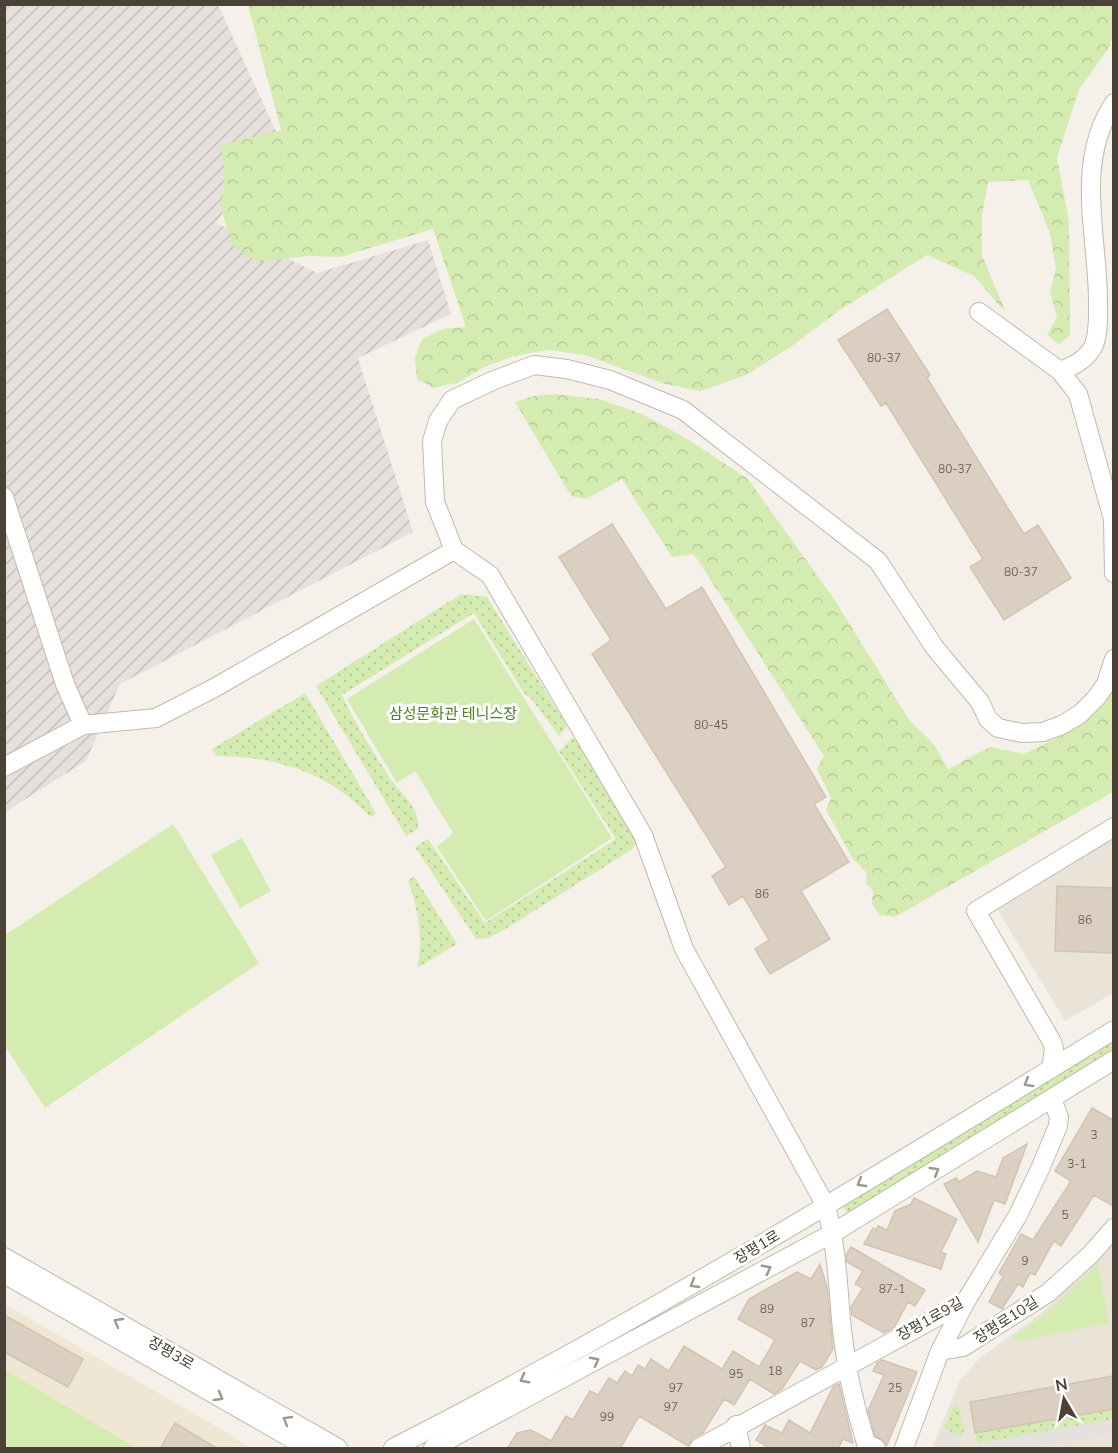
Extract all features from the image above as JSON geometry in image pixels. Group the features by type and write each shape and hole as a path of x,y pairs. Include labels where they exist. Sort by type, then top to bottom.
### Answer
{"street":[{"path":"1060,371 1085,358 1095,339 1098,268 1090,181 1095,142 1113,103"},
{"path":"978,312 1060,371 1078,394 1113,519 1113,573"},
{"path":"876,1449 866,1443 849,1364 843,1333 833,1233 826,1206 684,949 643,835 490,575 454,550 435,502 432,441 438,421 452,400 534,365 567,369 610,380 683,410 878,561 935,648 980,702 988,719 998,728 1022,734 1043,732 1062,725 1080,714 1096,698 1106,684 1113,659"},
{"path":"4,497 65,684 83,725"},
{"path":"4,767 83,725 156,718 216,687 454,550"},
{"path":"979,909 1113,827"},
{"path":"979,909 1060,1037 1071,1045 1084,1048"},
{"path":"979,909 1052,1042 1054,1049 1051,1069"},
{"name":"장평1로","path":"393,1449 587,1346 826,1206 1113,1030"},
{"name":"장평1로","path":"433,1449 833,1233 1052,1100 1113,1060"},
{"name":"장평1로9길","path":"699,1449 736,1425 966,1301 1018,1215 1044,1160 1058,1126 1059,1117 1052,1100"},
{"name":"장평로10길","path":"940,1351 963,1347 1048,1293 1090,1255 1113,1228"},
{"name":"장평3로","path":"4,1257 338,1449"},
{"name":"장평3로","path":"4,1274 308,1449"},
{"path":"904,1449 940,1351 966,1301"},
{"path":"736,1425 741,1449"}],"shaded area":[{"path":"5,5 218,5 279,138 216,223 317,273 428,240 451,314 358,358 413,532 120,684 86,761 5,812"},
{"path":"1113,825 1113,993 1065,1021 991,899"},
{"path":"1113,1245 1113,1448 932,1448 960,1380 981,1357 1043,1312"},
{"path":"4,1304 214,1425 251,1448 5,1448"},
{"path":"1113,1419 1113,1433 1028,1448 979,1448 978,1443"},
{"path":"944,1429 962,1436 957,1448 936,1448"}],"green space":[{"path":"248,5 1113,5 1113,34 1110,46 1079,90 1057,157 1069,222 1070,335 1059,344 1047,335 1057,316 1050,293 1056,268 1050,233 1028,180 988,182 982,215 982,255 1006,313 974,276 927,255 837,312 792,346 746,375 701,391 665,384 585,355 547,350 514,356 482,368 459,382 434,388 417,379 415,358 422,339 443,329 466,327 433,229 340,257 308,256 257,262 233,247 220,205 225,174 221,145 281,130"},
{"path":"555,394 599,399 642,414 684,437 748,479 834,599 909,720 933,743 948,769 990,747 1024,754 1065,734 1088,719 1103,705 1113,688 1113,792 895,917 880,915 872,904 873,891 866,883 867,873 853,859 826,810 831,798 817,769 824,756 694,554 672,557 622,479 586,499 571,496 515,402 534,396"},
{"path":"461,594 487,597 567,726 559,736 529,696 526,696 474,613 342,695 392,781 417,815 418,829 406,836 316,686"},
{"name":"삼성문화관 테니스장","path":"474,619 612,838 486,921 437,847 453,833 415,771 397,783 347,699"},
{"path":"305,693 376,813 371,817 346,795 314,775 282,764 250,758 217,756 212,749"},
{"path":"573,737 636,835 636,844 631,850 502,931 488,938 476,939 415,847 428,839 485,923 616,839 559,751"},
{"path":"173,824 259,963 45,1108 5,1046 5,935"},
{"path":"242,838 271,891 240,908 211,855"},
{"path":"414,876 457,944 417,968 420,946 419,924 408,881"},
{"path":"1113,1035 1113,1050 854,1212 846,1212 843,1205"},
{"path":"1098,1264 1109,1323 1019,1341 1012,1338 1045,1314"},
{"path":"5,1370 136,1448 5,1448"},
{"path":"954,1405 959,1407 964,1430 962,1436 944,1429"},
{"path":"1113,1409 1113,1419 978,1443 975,1433"}],"building":[{"path":"887,309 930,375 927,378 1024,534 1038,525 1071,578 1004,620 970,567 983,559 886,403 881,406 838,340"},
{"path":"612,524 666,609 702,587 826,797 814,804 849,862 801,891 830,939 770,974 755,949 769,940 743,896 729,905 712,876 726,867 592,654 611,640 559,557"},
{"path":"1057,886 1113,888 1113,953 1055,951"},
{"path":"1092,1108 1113,1120 1113,1206 1094,1195 1061,1246 1054,1241 1035,1275 1030,1273 1023,1287 1018,1284 1002,1309 989,1302 1003,1276 999,1273 1021,1234 1033,1240 1071,1181 1055,1171"},
{"path":"1027,1144 1005,1204 994,1200 978,1242 944,1184 956,1178 959,1182 977,1171 996,1177 1003,1158"},
{"path":"914,1198 957,1219 941,1252 946,1254 941,1269 864,1244 873,1228 876,1230 878,1226 887,1230 895,1211 911,1204"},
{"path":"851,1247 925,1290 915,1306 908,1302 894,1328 884,1333 852,1315 851,1307 863,1288 855,1284 863,1271 847,1262 846,1255"},
{"path":"820,1264 827,1287 833,1349 822,1367 816,1370 800,1361 782,1389 774,1394 750,1379 734,1405 724,1399 703,1433 693,1438 688,1446 639,1416 620,1449 507,1449 517,1433 531,1430 551,1441 566,1416 573,1420 590,1391 598,1395 609,1378 617,1383 625,1371 632,1376 638,1365 645,1369 651,1359 669,1371 684,1346 722,1369 733,1351 759,1367 775,1340 738,1319 749,1299 797,1272 811,1279"},
{"path":"4,1315 83,1359 68,1387 4,1352"},
{"path":"882,1360 917,1372 887,1445 875,1435 868,1410 884,1375 873,1371 877,1363"},
{"path":"1113,1376 1113,1409 975,1433 970,1402"},
{"path":"839,1384 853,1443 843,1439 838,1449 771,1449 756,1440 765,1425 782,1433 789,1420 810,1433 833,1387"},
{"path":"175,1423 218,1449 160,1449"}]}
